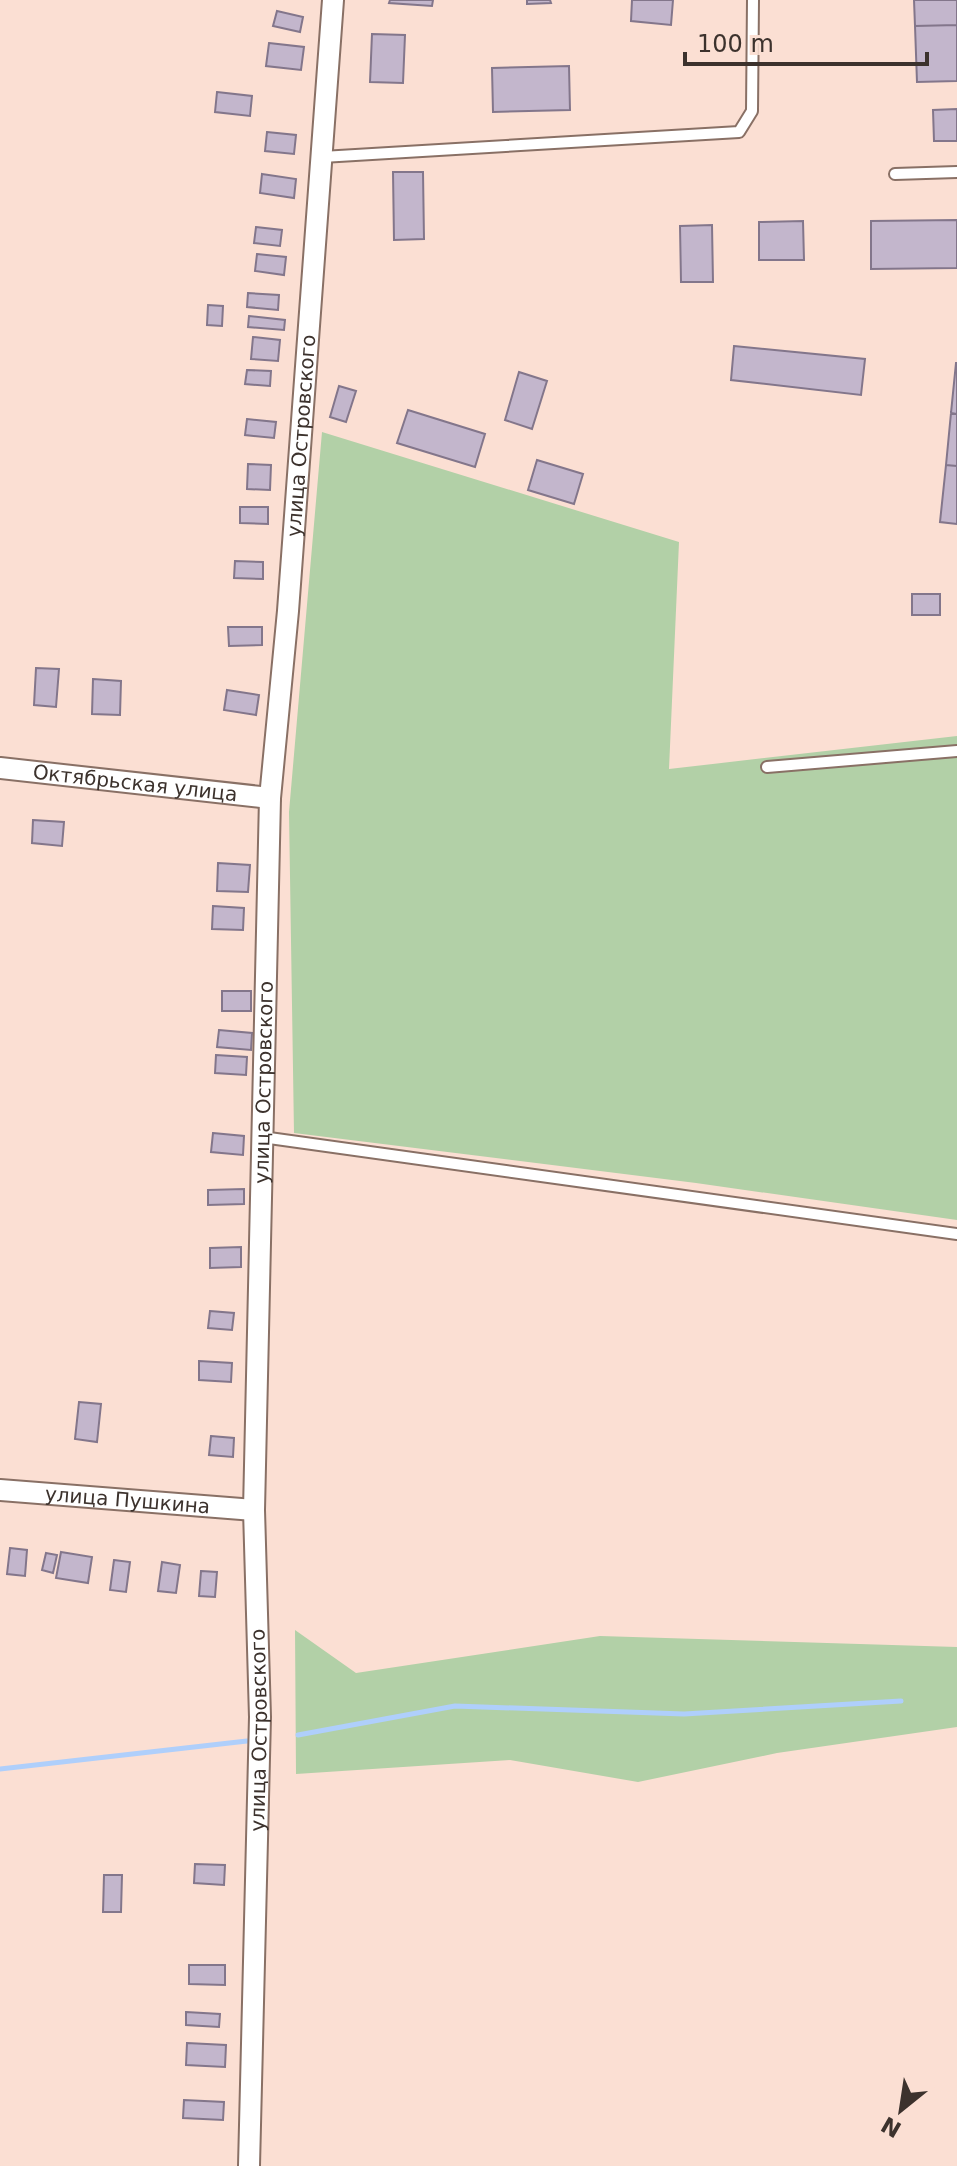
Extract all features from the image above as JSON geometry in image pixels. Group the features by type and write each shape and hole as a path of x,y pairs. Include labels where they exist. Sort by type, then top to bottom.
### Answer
{"street":[{"name":"улица Островского","path":"249,2166 260,1717 254,1510 270,798 288,611 333,0"},
{"name":"Октябрьская улица","path":"0,768 270,798"},
{"name":"улица Пушкина","path":"0,1490 254,1510"}],"lane":[{"path":"322,157 739,132 752,111 753,0"},
{"path":"895,174 957,172"},
{"path":"767,767 957,751"},
{"path":"262,1137 957,1234"}],"green space":[{"path":"322,432 679,542 669,769 957,736 957,1220 696,1183 294,1133 289,812"},
{"path":"295,1630 356,1673 600,1636 957,1647 957,1727 777,1753 638,1782 510,1760 296,1774"}],"building":[{"path":"390,0 433,0 432,6 389,3"},
{"path":"527,0 550,0 551,3 527,4"},
{"path":"632,0 673,0 671,25 631,21"},
{"path":"914,0 957,0 957,25 915,26"},
{"path":"277,11 303,17 300,32 273,26"},
{"path":"957,25 957,81 917,82 915,26"},
{"path":"372,34 405,35 403,83 370,82"},
{"path":"269,43 304,47 301,70 266,66"},
{"path":"569,66 570,110 493,112 492,68"},
{"path":"217,92 252,96 250,116 215,112"},
{"path":"957,109 957,141 934,141 933,110"},
{"path":"267,132 296,135 294,154 265,151"},
{"path":"393,172 423,172 424,239 394,240"},
{"path":"262,174 296,179 294,198 260,193"},
{"path":"957,220 957,268 871,269 871,221"},
{"path":"803,221 804,260 759,260 759,222"},
{"path":"712,225 713,282 681,282 680,226"},
{"path":"256,227 282,230 280,246 254,243"},
{"path":"257,254 286,257 284,275 255,271"},
{"path":"248,293 279,295 278,310 247,307"},
{"path":"208,305 223,306 222,326 207,325"},
{"path":"249,316 285,320 284,330 248,327"},
{"path":"253,337 280,340 278,361 251,359"},
{"path":"734,346 865,359 861,395 731,380"},
{"path":"957,363 957,414 951,413"},
{"path":"247,370 271,371 270,386 245,384"},
{"path":"519,372 547,381 532,429 505,420"},
{"path":"339,386 356,391 346,422 330,417"},
{"path":"408,410 485,434 475,467 397,443"},
{"path":"951,413 957,414 957,466 946,465"},
{"path":"247,419 276,422 274,438 245,435"},
{"path":"537,460 583,474 574,504 528,490"},
{"path":"248,464 271,465 270,490 247,489"},
{"path":"946,465 957,466 957,524 940,522"},
{"path":"240,507 268,507 268,524 240,523"},
{"path":"235,561 263,562 263,579 234,578"},
{"path":"912,594 940,594 940,615 912,615"},
{"path":"228,627 262,627 262,645 229,646"},
{"path":"36,668 59,669 56,707 34,705"},
{"path":"93,679 121,681 120,715 92,714"},
{"path":"227,690 259,695 256,715 224,710"},
{"path":"33,820 64,822 62,846 32,843"},
{"path":"218,863 250,865 248,892 217,891"},
{"path":"213,906 244,908 243,930 212,929"},
{"path":"222,991 251,991 251,1011 222,1011"},
{"path":"219,1030 252,1033 251,1050 217,1047"},
{"path":"216,1055 247,1057 246,1075 215,1073"},
{"path":"213,1133 244,1136 243,1155 211,1152"},
{"path":"244,1189 244,1204 208,1205 208,1190"},
{"path":"241,1247 241,1267 210,1268 210,1248"},
{"path":"210,1311 234,1313 232,1330 208,1328"},
{"path":"199,1361 232,1363 231,1382 199,1380"},
{"path":"79,1402 101,1404 97,1442 75,1439"},
{"path":"211,1436 234,1438 233,1457 209,1455"},
{"path":"10,1548 27,1550 25,1576 7,1574"},
{"path":"61,1552 92,1557 88,1583 56,1578"},
{"path":"46,1553 57,1555 53,1573 42,1570"},
{"path":"114,1560 130,1562 126,1592 110,1590"},
{"path":"162,1562 180,1565 176,1593 158,1591"},
{"path":"201,1571 217,1572 215,1597 199,1596"},
{"path":"195,1864 225,1865 224,1885 194,1883"},
{"path":"104,1875 122,1875 121,1912 103,1912"},
{"path":"189,1965 225,1965 225,1985 189,1984"},
{"path":"186,2012 220,2014 219,2027 186,2025"},
{"path":"187,2043 226,2045 225,2067 186,2065"},
{"path":"184,2100 224,2102 223,2120 183,2118"}],"waterway":[{"path":"298,1735 455,1706 684,1714 901,1701"},
{"path":"0,1769 247,1741"}]}
